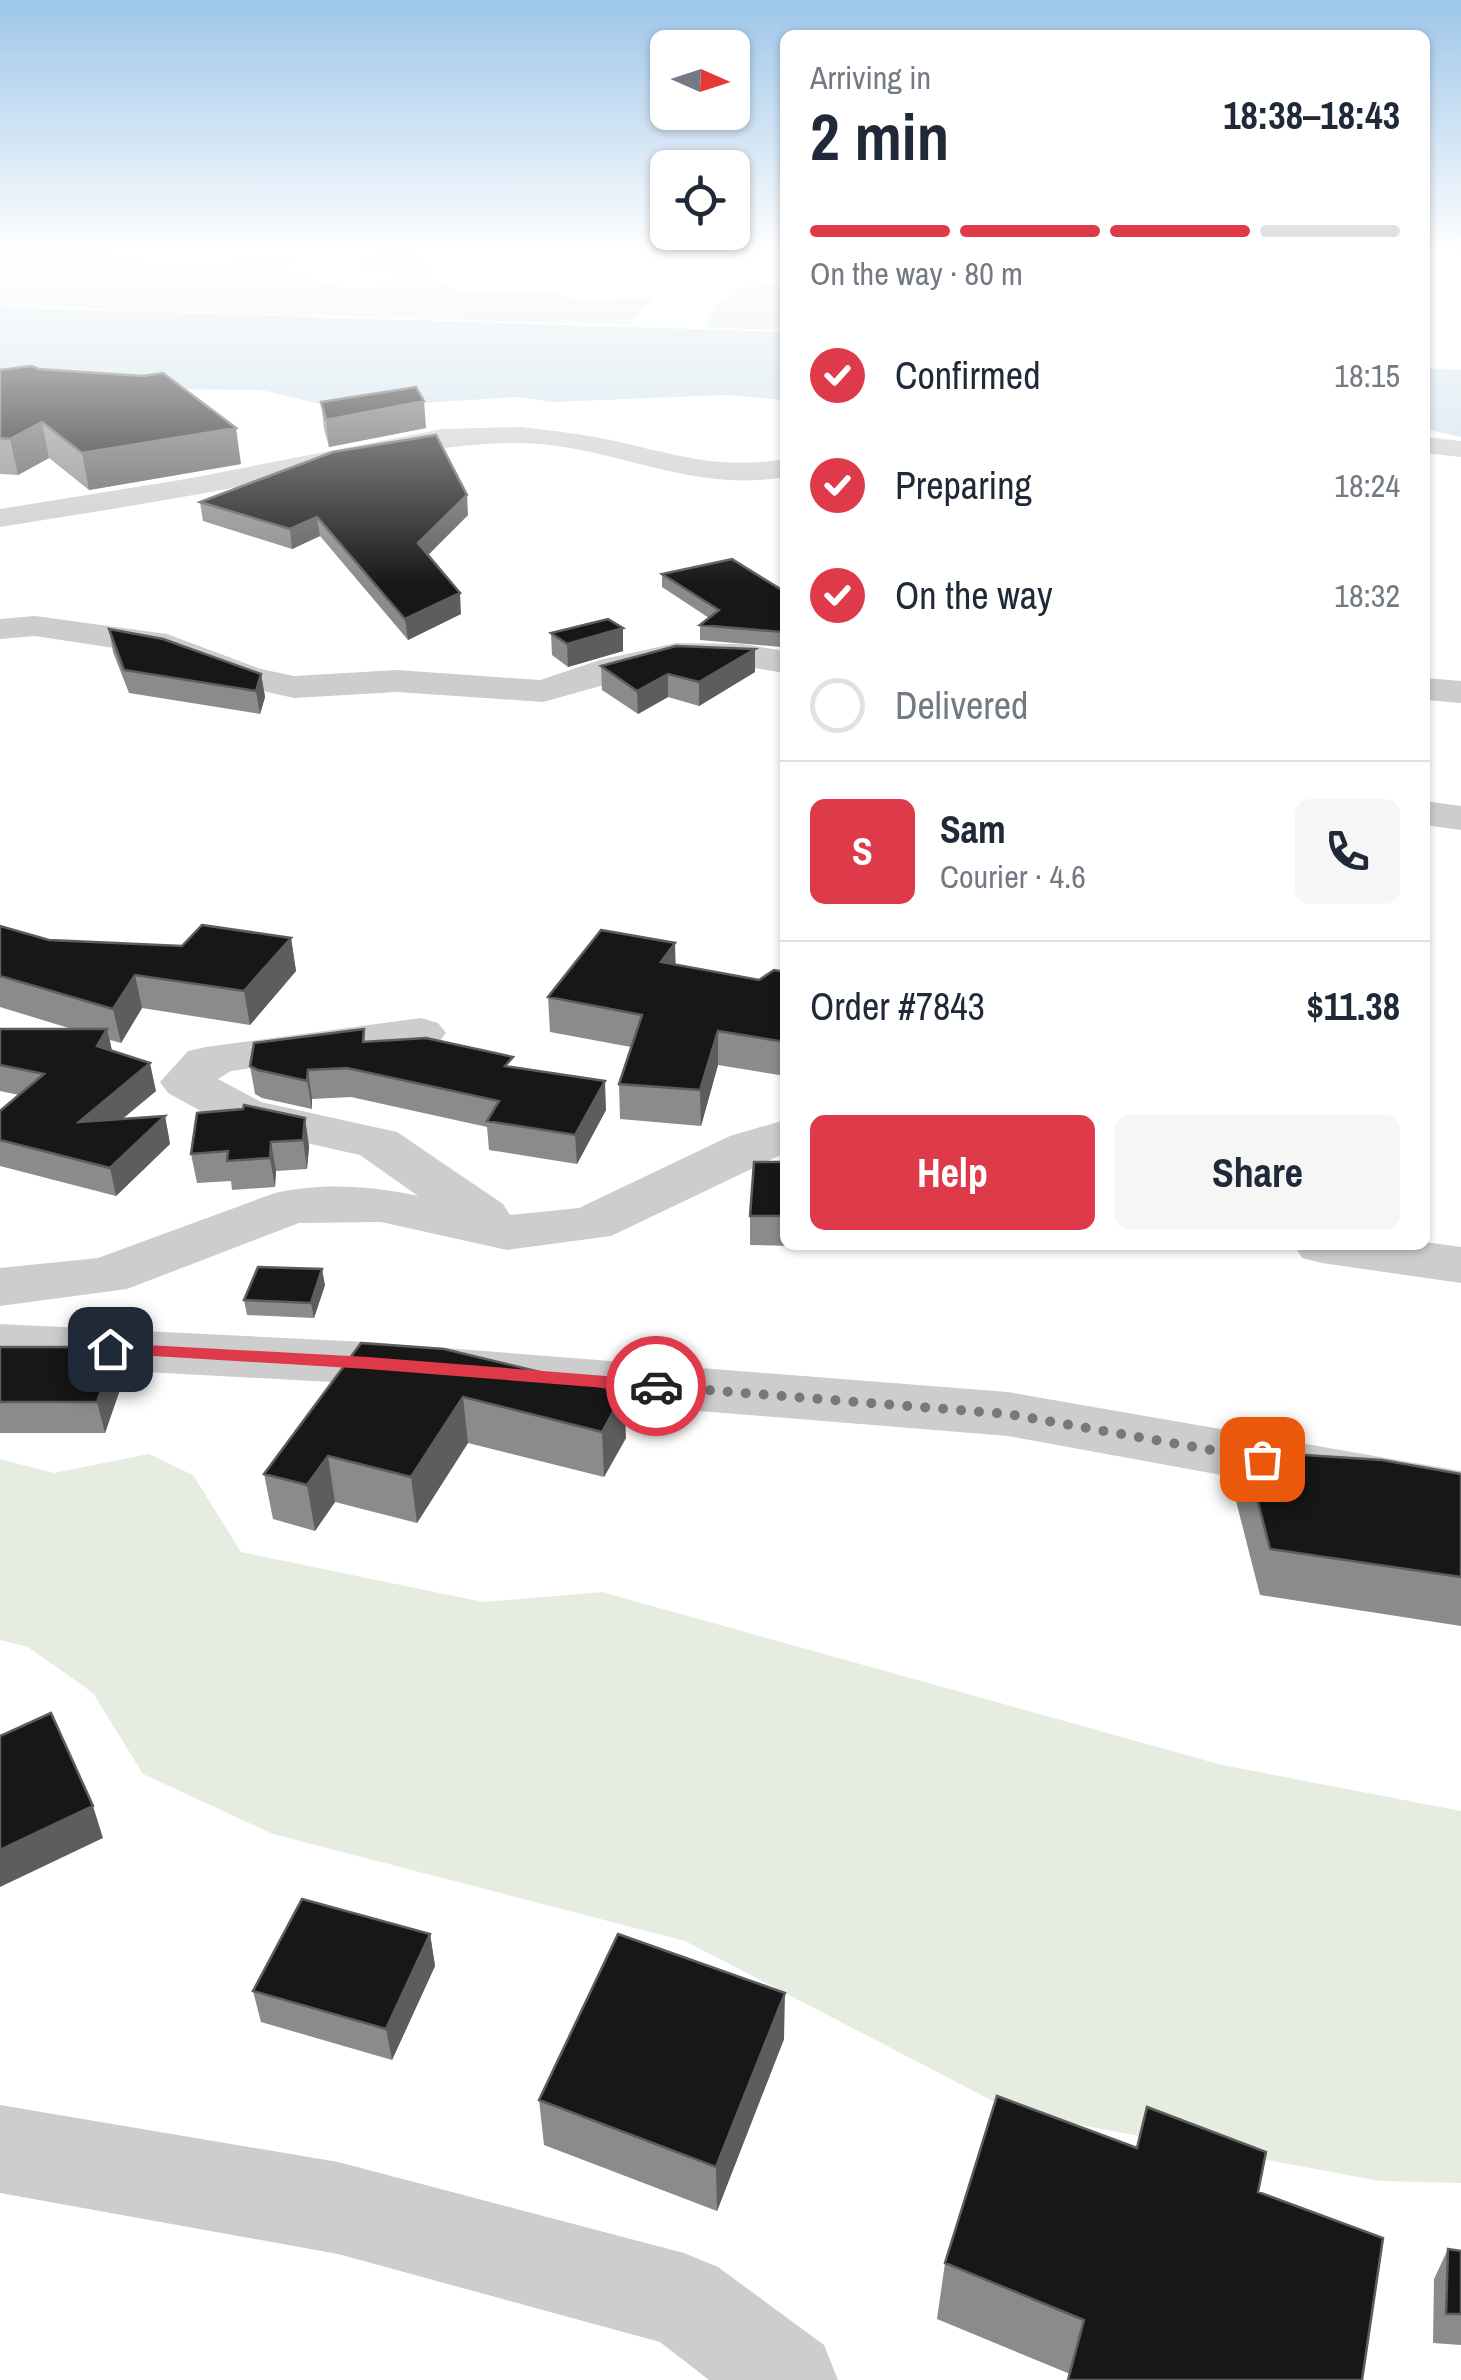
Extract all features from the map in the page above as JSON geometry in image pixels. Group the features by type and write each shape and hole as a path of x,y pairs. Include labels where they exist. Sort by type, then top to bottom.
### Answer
{"street":[{"path":"0,518 186,488 443,437 522,435 611,448 706,472 750,474 780,469"},
{"path":"1430,446 1461,450"},
{"path":"0,628 35,626 168,646 250,677 294,687 396,681 543,691 613,668 676,654 742,655 780,661"},
{"path":"1430,689 1461,692"},
{"path":"1430,814 1461,818"},
{"path":"422,1033 231,1056 206,1062 186,1082 244,1114 378,1143 508,1233"},
{"path":"0,1288 106,1276 292,1206 381,1205 508,1233 591,1224 749,1146 780,1137"},
{"path":"1357,1250 1461,1265"},
{"path":"0,1344 368,1363 1008,1414 1461,1495"},
{"path":"0,2149 338,2208 684,2301 789,2380"}],"shaded area":[{"path":"149,1454 193,1475 241,1552 483,1602 602,1592 1222,1765 1461,1811 1461,2183 1380,2181 1016,2113 685,1941 273,1834 143,1774 93,1693 28,1647 0,1640 0,1459 54,1473"}],"water":[{"path":"0,363 780,363 780,400 726,395 553,402 518,397 370,406 320,404 261,390 0,388"},
{"path":"1430,368 1461,370 1461,437 1430,430"}],"building":[{"path":"31,366 143,376 163,373 236,428 82,453 42,422 10,439 0,438 0,370"},
{"path":"416,387 424,401 326,420 321,402"},
{"path":"436,435 467,495 418,543 460,593 405,619 317,517 290,529 200,502 333,452"},
{"path":"732,559 780,589 780,632 700,625 719,610 662,574"},
{"path":"608,619 623,628 567,644 551,633"},
{"path":"109,629 163,639 261,674 256,691 124,670"},
{"path":"676,646 755,649 699,682 668,674 637,691 601,666"},
{"path":"202,925 291,938 244,991 135,975 113,1009 0,976 0,926 49,940 182,946"},
{"path":"601,930 675,943 661,962 759,980 774,970 780,971 780,1041 718,1031 700,1090 619,1084 642,1015 548,997"},
{"path":"0,1029 107,1029 97,1046 150,1063 79,1122 165,1116 110,1168 0,1140 0,1111 44,1074 0,1065"},
{"path":"364,1029 363,1042 426,1038 513,1057 505,1066 605,1081 575,1135 487,1121 499,1101 347,1068 308,1070 307,1081 250,1066 254,1043"},
{"path":"244,1105 305,1118 303,1140 271,1142 270,1158 227,1161 228,1151 191,1154 197,1113 243,1109"},
{"path":"754,1162 780,1162 780,1216 750,1216"},
{"path":"258,1267 322,1269 311,1303 244,1300"},
{"path":"361,1343 444,1349 624,1392 602,1432 463,1397 411,1477 328,1456 307,1485 264,1474"},
{"path":"0,1347 117,1347 97,1402 0,1402"},
{"path":"1245,1451 1382,1460 1461,1474 1461,1577 1270,1549"},
{"path":"51,1713 93,1806 0,1850 0,1736"},
{"path":"302,1899 430,1934 386,2029 253,1991"},
{"path":"618,1934 785,1993 716,2167 539,2100"},
{"path":"997,2096 1137,2148 1147,2107 1266,2152 1258,2192 1383,2238 1362,2380 1068,2380 1084,2320 945,2263"},
{"path":"1448,2249 1461,2251 1461,2314 1446,2314"}],"way so far":[{"path":"656,1386 1008,1414 1262,1459"}],"route":[{"path":"110,1349 368,1363 656,1386"}]}
